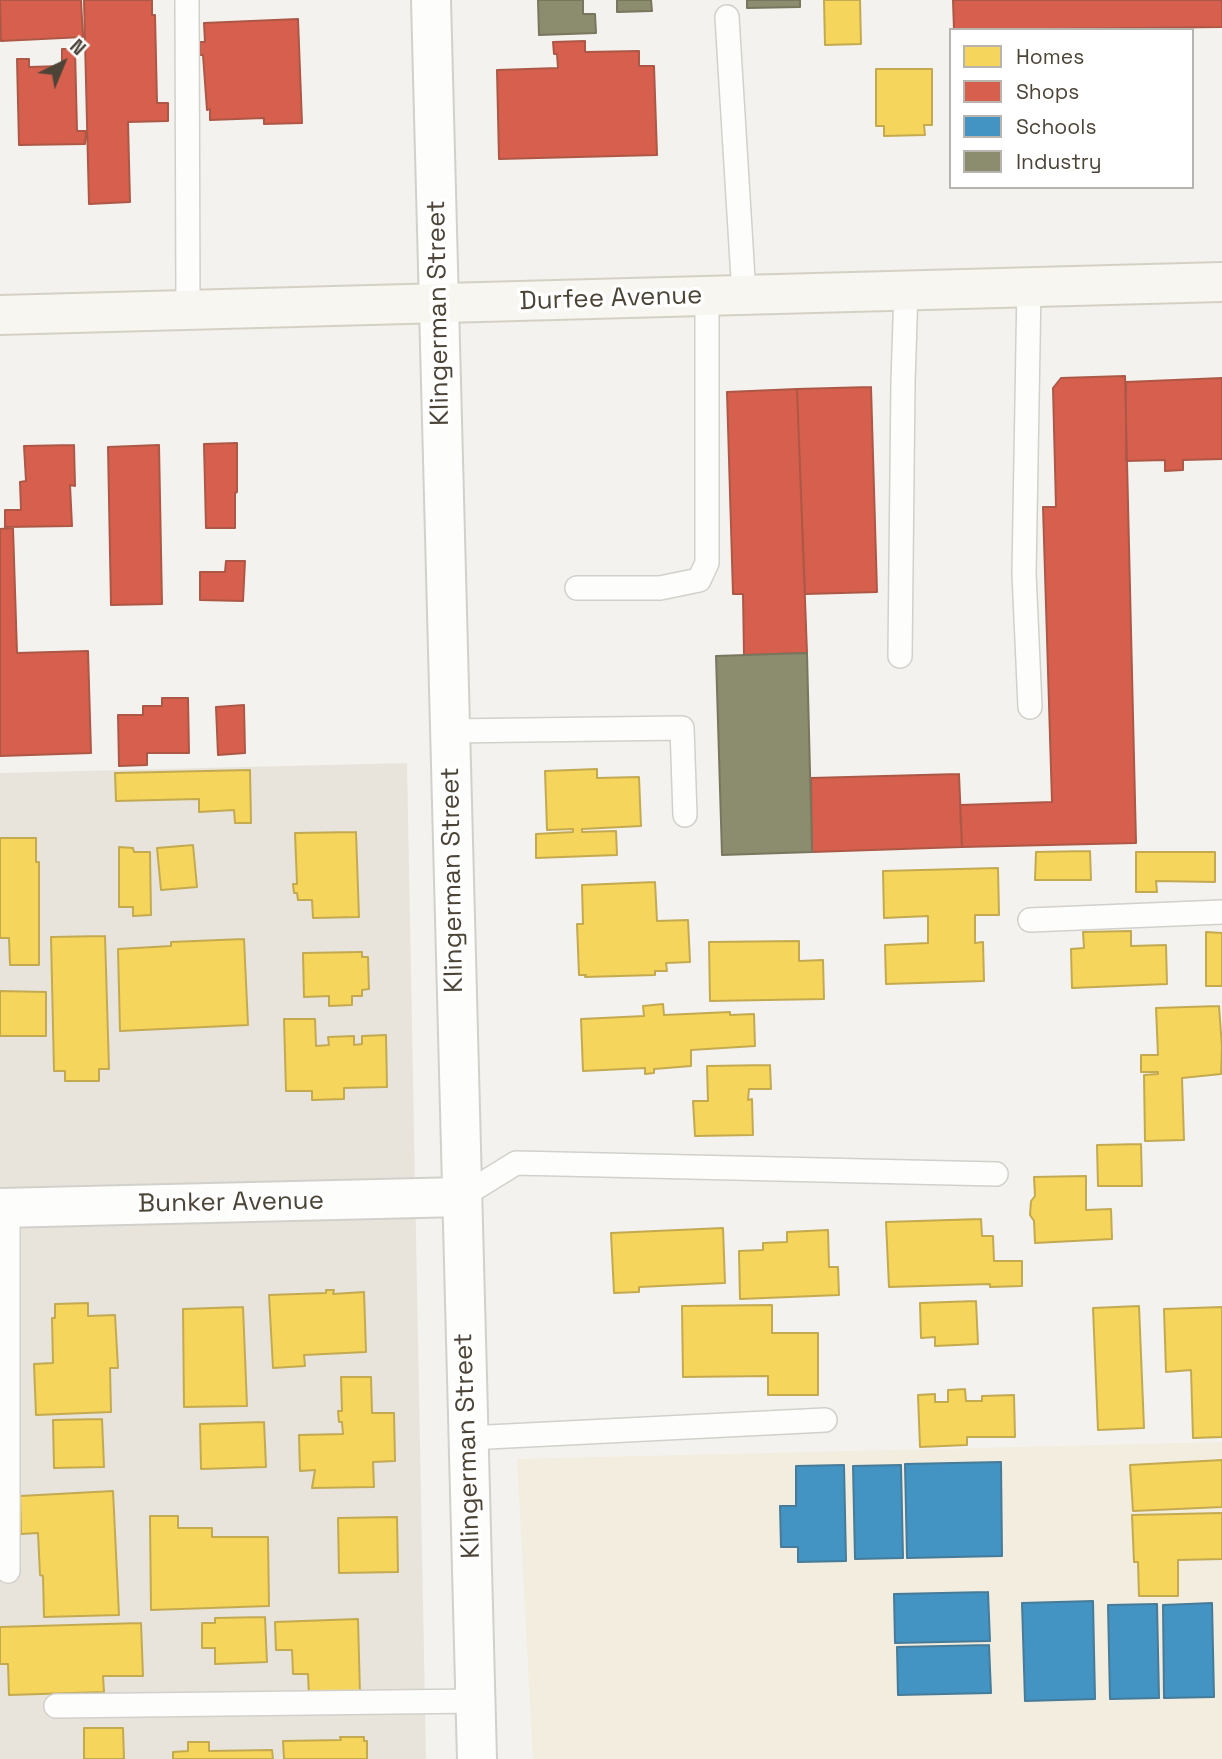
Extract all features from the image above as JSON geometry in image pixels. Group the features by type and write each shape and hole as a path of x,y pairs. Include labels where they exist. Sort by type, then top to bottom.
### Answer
{"main road":[{"name":"Durfee Avenue","path":"0,315 1222,282"}],"street":[{"name":"Klingerman Street","path":"431,0 477,1759"},
{"name":"Bunker Avenue","path":"4,1208 461,1197"}],"lane":[{"path":"187,0 188,310"},
{"path":"577,588 660,588 699,580 707,563 725,296 727,17"},
{"path":"1029,287 1024,573 1030,707"},
{"path":"901,656 906,290"},
{"path":"449,731 682,728 685,815"},
{"path":"1030,920 1222,912"},
{"path":"461,1197 516,1163 996,1174"},
{"path":"4,1208 8,1571"},
{"path":"468,1438 825,1420"},
{"path":"56,1706 475,1701"}],"shaded area":[{"path":"407,763 426,1759 0,1759 0,773"},
{"path":"1222,1442 1222,1759 533,1759 517,1459"}],"building: Homes":[{"path":"824,0 860,0 861,44 825,45"},
{"path":"876,69 932,69 932,125 924,125 925,135 884,136 884,126 876,126"},
{"path":"597,769 597,778 639,777 641,826 582,829 582,832 616,831 617,855 536,858 536,834 573,832 573,829 547,830 545,771"},
{"path":"250,770 251,823 235,823 234,810 199,812 199,799 116,801 115,773"},
{"path":"356,832 359,917 313,918 312,900 298,900 297,893 294,893 293,884 297,884 295,833"},
{"path":"0,838 36,838 36,862 39,862 39,965 10,965 9,938 0,938"},
{"path":"193,845 197,887 161,890 157,848"},
{"path":"119,847 133,848 134,852 150,852 151,915 133,916 133,907 119,907"},
{"path":"1090,851 1091,880 1035,880 1036,852"},
{"path":"1136,852 1215,852 1215,882 1156,881 1157,892 1136,892"},
{"path":"998,868 999,915 975,915 975,943 983,942 984,981 886,984 885,945 928,943 928,916 884,918 883,871"},
{"path":"655,882 657,921 688,920 690,962 666,963 667,971 655,971 655,975 579,975 577,924 583,924 582,885"},
{"path":"1131,931 1131,946 1166,945 1167,984 1072,988 1071,949 1084,948 1083,932"},
{"path":"1206,932 1222,933 1222,986 1206,986"},
{"path":"105,936 109,1069 99,1069 99,1081 65,1081 65,1071 54,1071 51,937"},
{"path":"244,939 248,1025 120,1031 118,949 171,946 171,942"},
{"path":"799,941 799,961 823,960 824,999 710,1001 709,942"},
{"path":"362,952 362,957 368,957 369,989 362,990 362,996 352,996 352,1005 329,1006 329,996 304,997 303,953"},
{"path":"0,991 46,992 46,1036 0,1036"},
{"path":"663,1004 664,1015 730,1012 730,1015 754,1014 755,1046 691,1050 691,1066 654,1069 654,1073 645,1074 645,1068 583,1071 581,1019 644,1016 643,1006"},
{"path":"1219,1006 1221,1074 1182,1078 1184,1140 1145,1141 1144,1075 1158,1072 1141,1072 1141,1055 1158,1055 1156,1008"},
{"path":"284,1019 315,1019 316,1046 329,1045 328,1037 354,1036 354,1045 362,1044 362,1036 386,1035 387,1087 344,1088 344,1099 312,1100 312,1091 286,1091"},
{"path":"770,1065 771,1089 749,1089 748,1100 752,1099 753,1135 695,1136 693,1101 708,1101 707,1066"},
{"path":"1141,1144 1142,1186 1098,1186 1097,1145"},
{"path":"1086,1176 1086,1210 1111,1209 1112,1239 1035,1243 1034,1221 1030,1215 1031,1201 1035,1196 1034,1177"},
{"path":"981,1219 982,1236 993,1236 994,1261 1022,1261 1022,1286 990,1287 990,1284 889,1287 886,1222"},
{"path":"723,1228 725,1283 639,1287 639,1292 614,1293 611,1233"},
{"path":"828,1230 829,1267 838,1267 839,1295 740,1299 739,1251 763,1250 763,1243 787,1242 787,1232"},
{"path":"326,1290 334,1290 333,1294 364,1292 366,1352 304,1355 305,1366 273,1368 269,1295 326,1293"},
{"path":"976,1301 978,1344 935,1346 935,1337 921,1338 920,1303"},
{"path":"88,1303 88,1316 115,1315 118,1368 110,1368 111,1412 36,1415 34,1364 53,1363 52,1318 55,1318 55,1304"},
{"path":"772,1305 772,1333 818,1333 818,1395 768,1395 768,1376 683,1377 682,1306"},
{"path":"1139,1306 1144,1428 1098,1430 1093,1308"},
{"path":"243,1307 247,1406 184,1407 183,1309"},
{"path":"1222,1307 1222,1437 1193,1438 1191,1370 1166,1372 1164,1309"},
{"path":"341,1377 371,1377 372,1413 394,1413 395,1461 373,1462 374,1487 312,1488 315,1470 300,1471 299,1435 343,1434 338,1411 342,1411"},
{"path":"965,1389 966,1401 982,1401 982,1396 1014,1395 1015,1437 967,1437 967,1445 920,1447 918,1395 935,1394 935,1402 948,1402 948,1390"},
{"path":"102,1419 104,1467 54,1468 53,1420"},
{"path":"264,1422 266,1467 201,1469 200,1424"},
{"path":"1222,1460 1222,1507 1133,1511 1130,1465"},
{"path":"113,1491 119,1615 44,1617 38,1533 21,1534 20,1496"},
{"path":"1222,1513 1222,1559 1178,1560 1178,1596 1139,1596 1132,1515"},
{"path":"150,1516 178,1516 178,1528 212,1528 212,1537 268,1537 269,1606 151,1610"},
{"path":"397,1517 398,1572 339,1573 338,1518"},
{"path":"265,1617 267,1662 215,1664 215,1648 202,1648 202,1623 215,1623 215,1618"},
{"path":"358,1619 360,1695 309,1697 308,1674 293,1674 292,1650 276,1650 275,1622"},
{"path":"141,1623 143,1676 103,1676 104,1692 9,1695 8,1664 0,1664 0,1627"},
{"path":"84,1728 123,1728 124,1759 84,1759"},
{"path":"340,1737 364,1737 364,1741 367,1741 367,1759 284,1759 283,1741 341,1740"},
{"path":"188,1742 209,1742 209,1751 272,1750 273,1759 173,1759 173,1752 188,1751"}],"building: Shops":[{"path":"0,0 81,0 83,37 1,41"},
{"path":"84,0 152,0 152,15 155,15 157,103 168,103 168,121 128,122 130,202 89,204"},
{"path":"953,0 1222,0 1222,27 954,28"},
{"path":"298,19 302,123 264,124 264,118 210,120 203,55 200,55 200,42 205,42 204,23"},
{"path":"585,41 585,52 639,51 639,66 654,66 657,155 499,159 497,70 558,68 553,42"},
{"path":"62,49 75,49 77,131 86,131 85,144 19,145 17,59 29,59 29,67 62,66"},
{"path":"1125,376 1136,843 962,847 960,805 1052,802 1043,507 1056,507 1053,388 1061,378"},
{"path":"1222,378 1222,459 1183,460 1183,470 1165,471 1165,460 1126,461 1126,382"},
{"path":"871,387 877,592 805,594 797,389"},
{"path":"797,389 807,653 744,655 743,594 733,594 727,392"},
{"path":"237,443 235,528 206,528 204,444"},
{"path":"74,445 75,486 70,485 72,526 5,527 5,510 21,510 20,482 26,481 24,446"},
{"path":"159,445 162,604 111,605 108,447"},
{"path":"13,528 17,653 88,651 91,753 0,756 0,529"},
{"path":"226,561 245,561 243,601 200,600 200,572 225,572"},
{"path":"162,698 188,698 189,753 147,753 147,765 119,766 118,715 143,715 143,706 162,706"},
{"path":"244,705 245,753 218,755 216,707"},
{"path":"959,774 962,847 812,852 811,778"}],"building: Schools":[{"path":"1001,1462 1002,1556 907,1558 905,1464"},
{"path":"844,1465 846,1561 798,1562 798,1547 781,1547 780,1506 796,1506 796,1466"},
{"path":"901,1465 903,1558 855,1559 853,1466"},
{"path":"988,1592 990,1641 895,1643 894,1594"},
{"path":"1093,1601 1095,1699 1025,1701 1022,1603"},
{"path":"1212,1603 1214,1697 1164,1698 1163,1605"},
{"path":"1157,1604 1159,1698 1110,1699 1108,1605"},
{"path":"989,1645 991,1693 898,1695 897,1647"}],"building: Industry":[{"path":"538,0 583,0 583,14 595,14 596,33 539,35"},
{"path":"617,0 651,0 652,11 617,12"},
{"path":"747,0 800,0 800,7 747,8"},
{"path":"807,653 812,852 722,855 716,656"}]}
